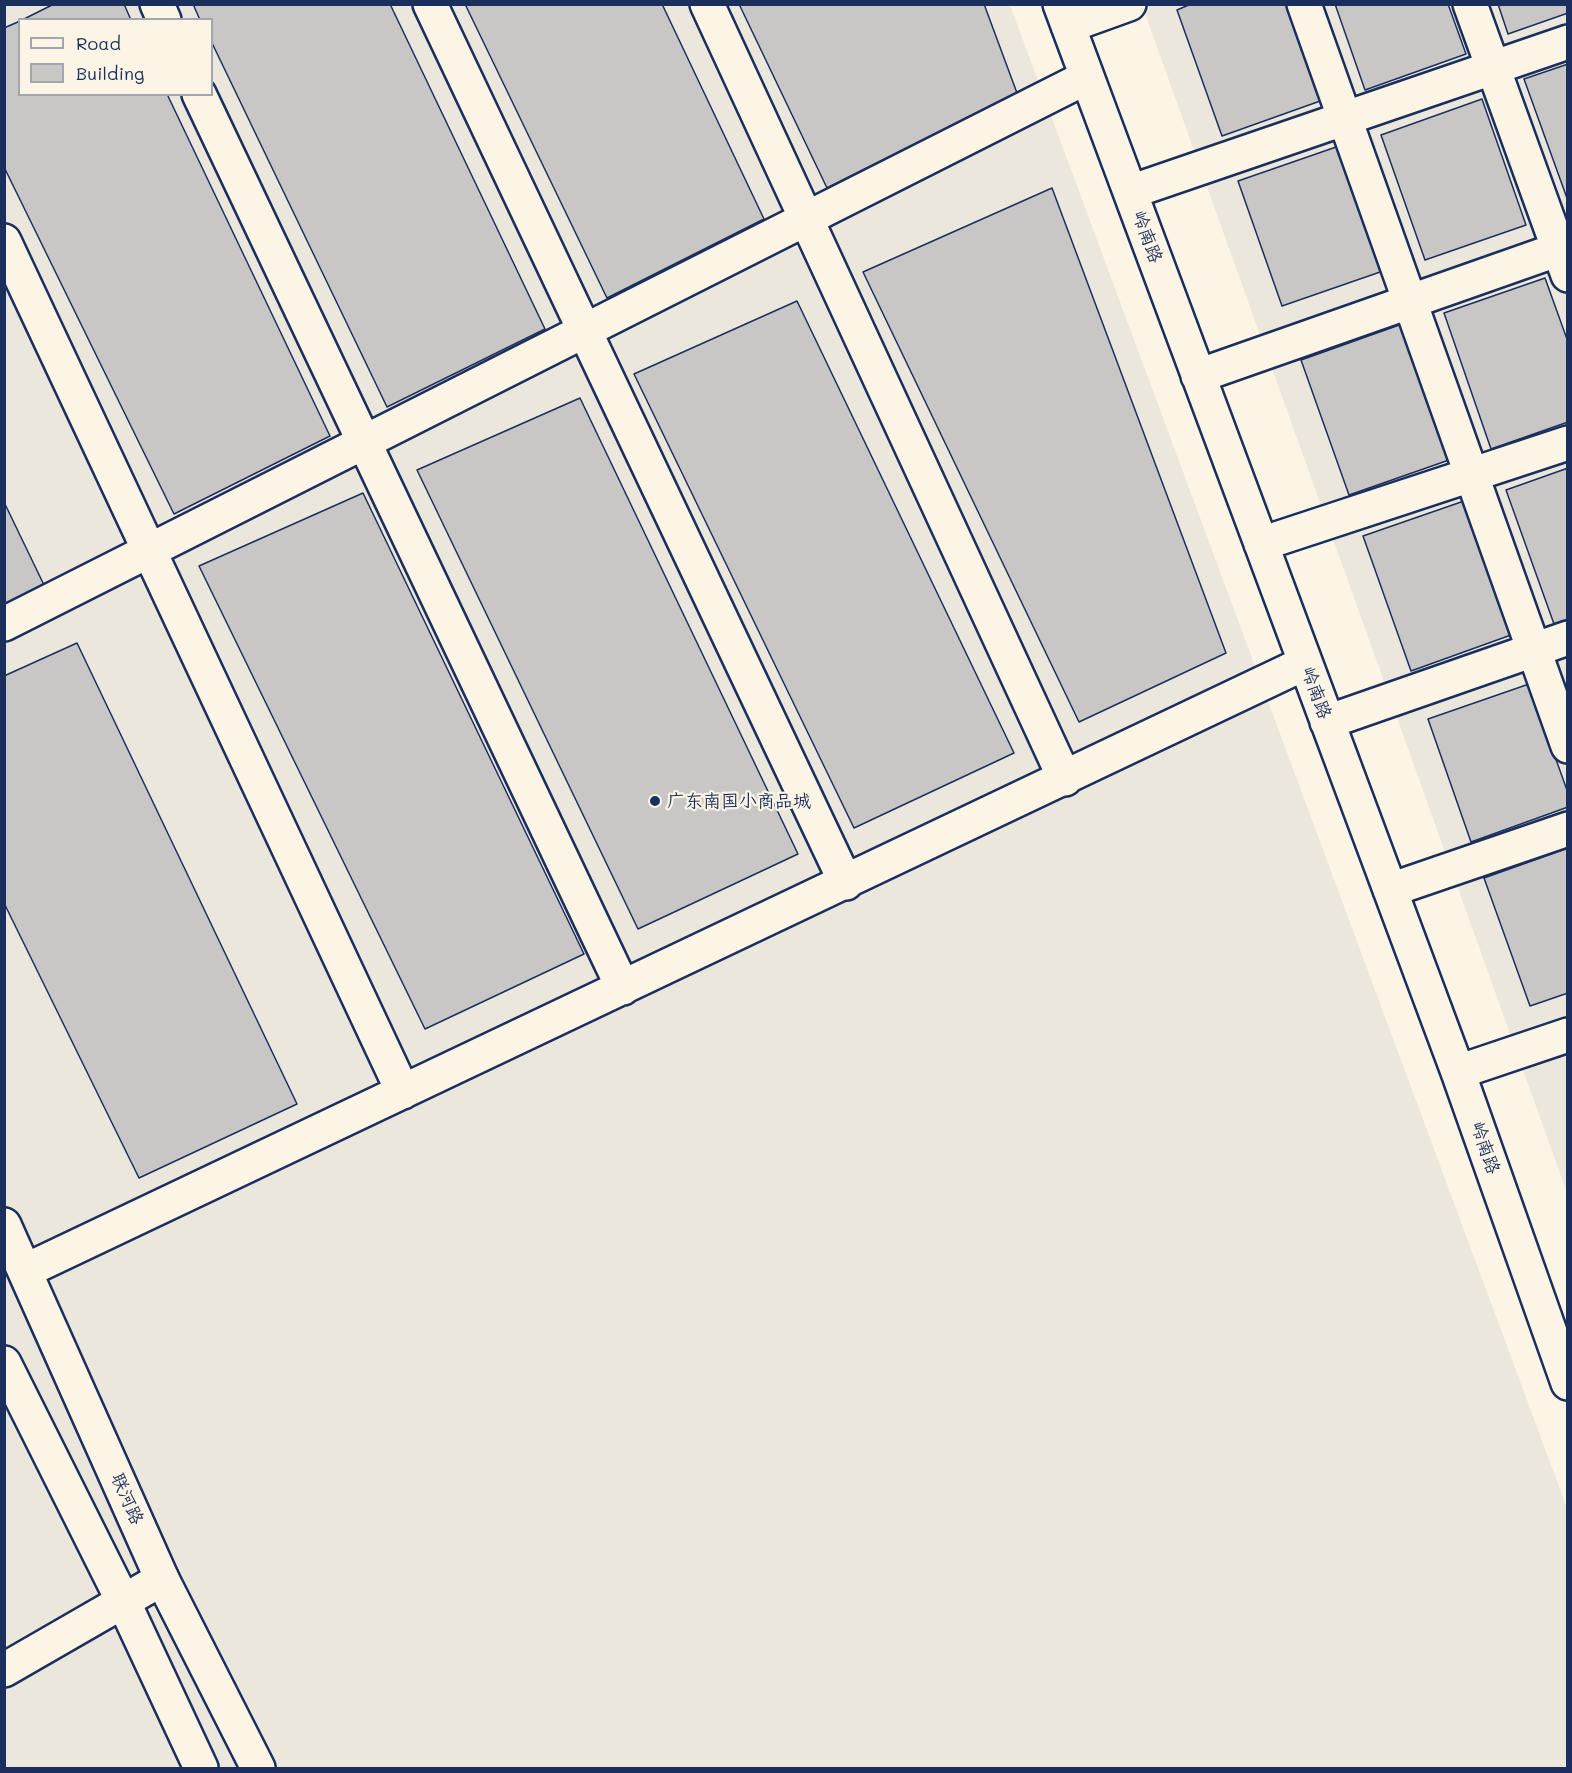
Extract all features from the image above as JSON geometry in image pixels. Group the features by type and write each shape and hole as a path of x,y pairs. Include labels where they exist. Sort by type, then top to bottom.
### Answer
{"street":[{"path":"157,4 163,18"},
{"path":"430,4 846,883"},
{"path":"707,4 1065,779"},
{"path":"1064,15 1129,4"},
{"path":"1304,4 1568,746"},
{"path":"1198,376 1410,301 1564,257 1470,4"},
{"name":"岭南路","path":"1064,15 1458,1072 1568,1383"},
{"path":"1130,192 1568,42"},
{"path":"4,624 1087,77"},
{"path":"200,96 623,988"},
{"path":"4,241 403,1092"},
{"path":"1261,544 1568,443"},
{"path":"1327,722 1568,638"},
{"path":"27,1270 1065,779 1305,663"},
{"path":"1390,890 1568,829"},
{"path":"1458,1072 1568,1035"},
{"name":"联河路","path":"4,1225 27,1270 162,1579 258,1768"},
{"path":"4,1363 124,1603 201,1768"},
{"path":"4,1670 124,1603 162,1579"}],"shaded area":[{"name":"广东南国小商品城","path":"5,5 1010,5 1567,1508 1567,1768 5,1768"},
{"path":"1142,5 1567,5 1567,1193"}],"building":[{"path":"54,4 124,4 130,18 26,18"},
{"path":"193,4 390,4 545,329 387,407 213,45 213,18 199,18"},
{"path":"465,4 662,4 764,219 607,298"},
{"path":"739,4 984,4 1017,93 827,188"},
{"path":"1191,4 1289,4 1323,100 1222,136 1177,10"},
{"path":"1335,4 1448,4 1466,54 1365,90"},
{"path":"1498,4 1568,4 1568,13 1508,34"},
{"path":"18,22 18,96 168,96 330,436 174,514 4,167 4,28"},
{"path":"1568,64 1568,201 1524,79"},
{"path":"1482,99 1526,225 1425,260 1381,135"},
{"path":"1339,146 1383,271 1282,306 1238,181"},
{"path":"1052,188 1226,653 1079,722 863,272"},
{"path":"1545,278 1568,342 1568,422 1491,449 1444,313"},
{"path":"797,301 1014,753 854,828 634,374"},
{"path":"1402,324 1449,460 1349,495 1301,360"},
{"path":"580,398 798,854 638,929 417,470"},
{"path":"1568,468 1568,619 1554,624 1506,490"},
{"path":"363,493 584,954 425,1029 199,566"},
{"path":"1464,501 1511,635 1411,671 1363,536"},
{"path":"4,502 44,585 4,605"},
{"path":"77,643 297,1104 139,1178 4,903 4,676"},
{"path":"1529,684 1568,793 1568,807 1471,842 1428,719"},
{"path":"1568,848 1568,993 1530,1006 1484,878"}],"place":[{"name":"广东南国小商品城","path":"655,801"}]}
